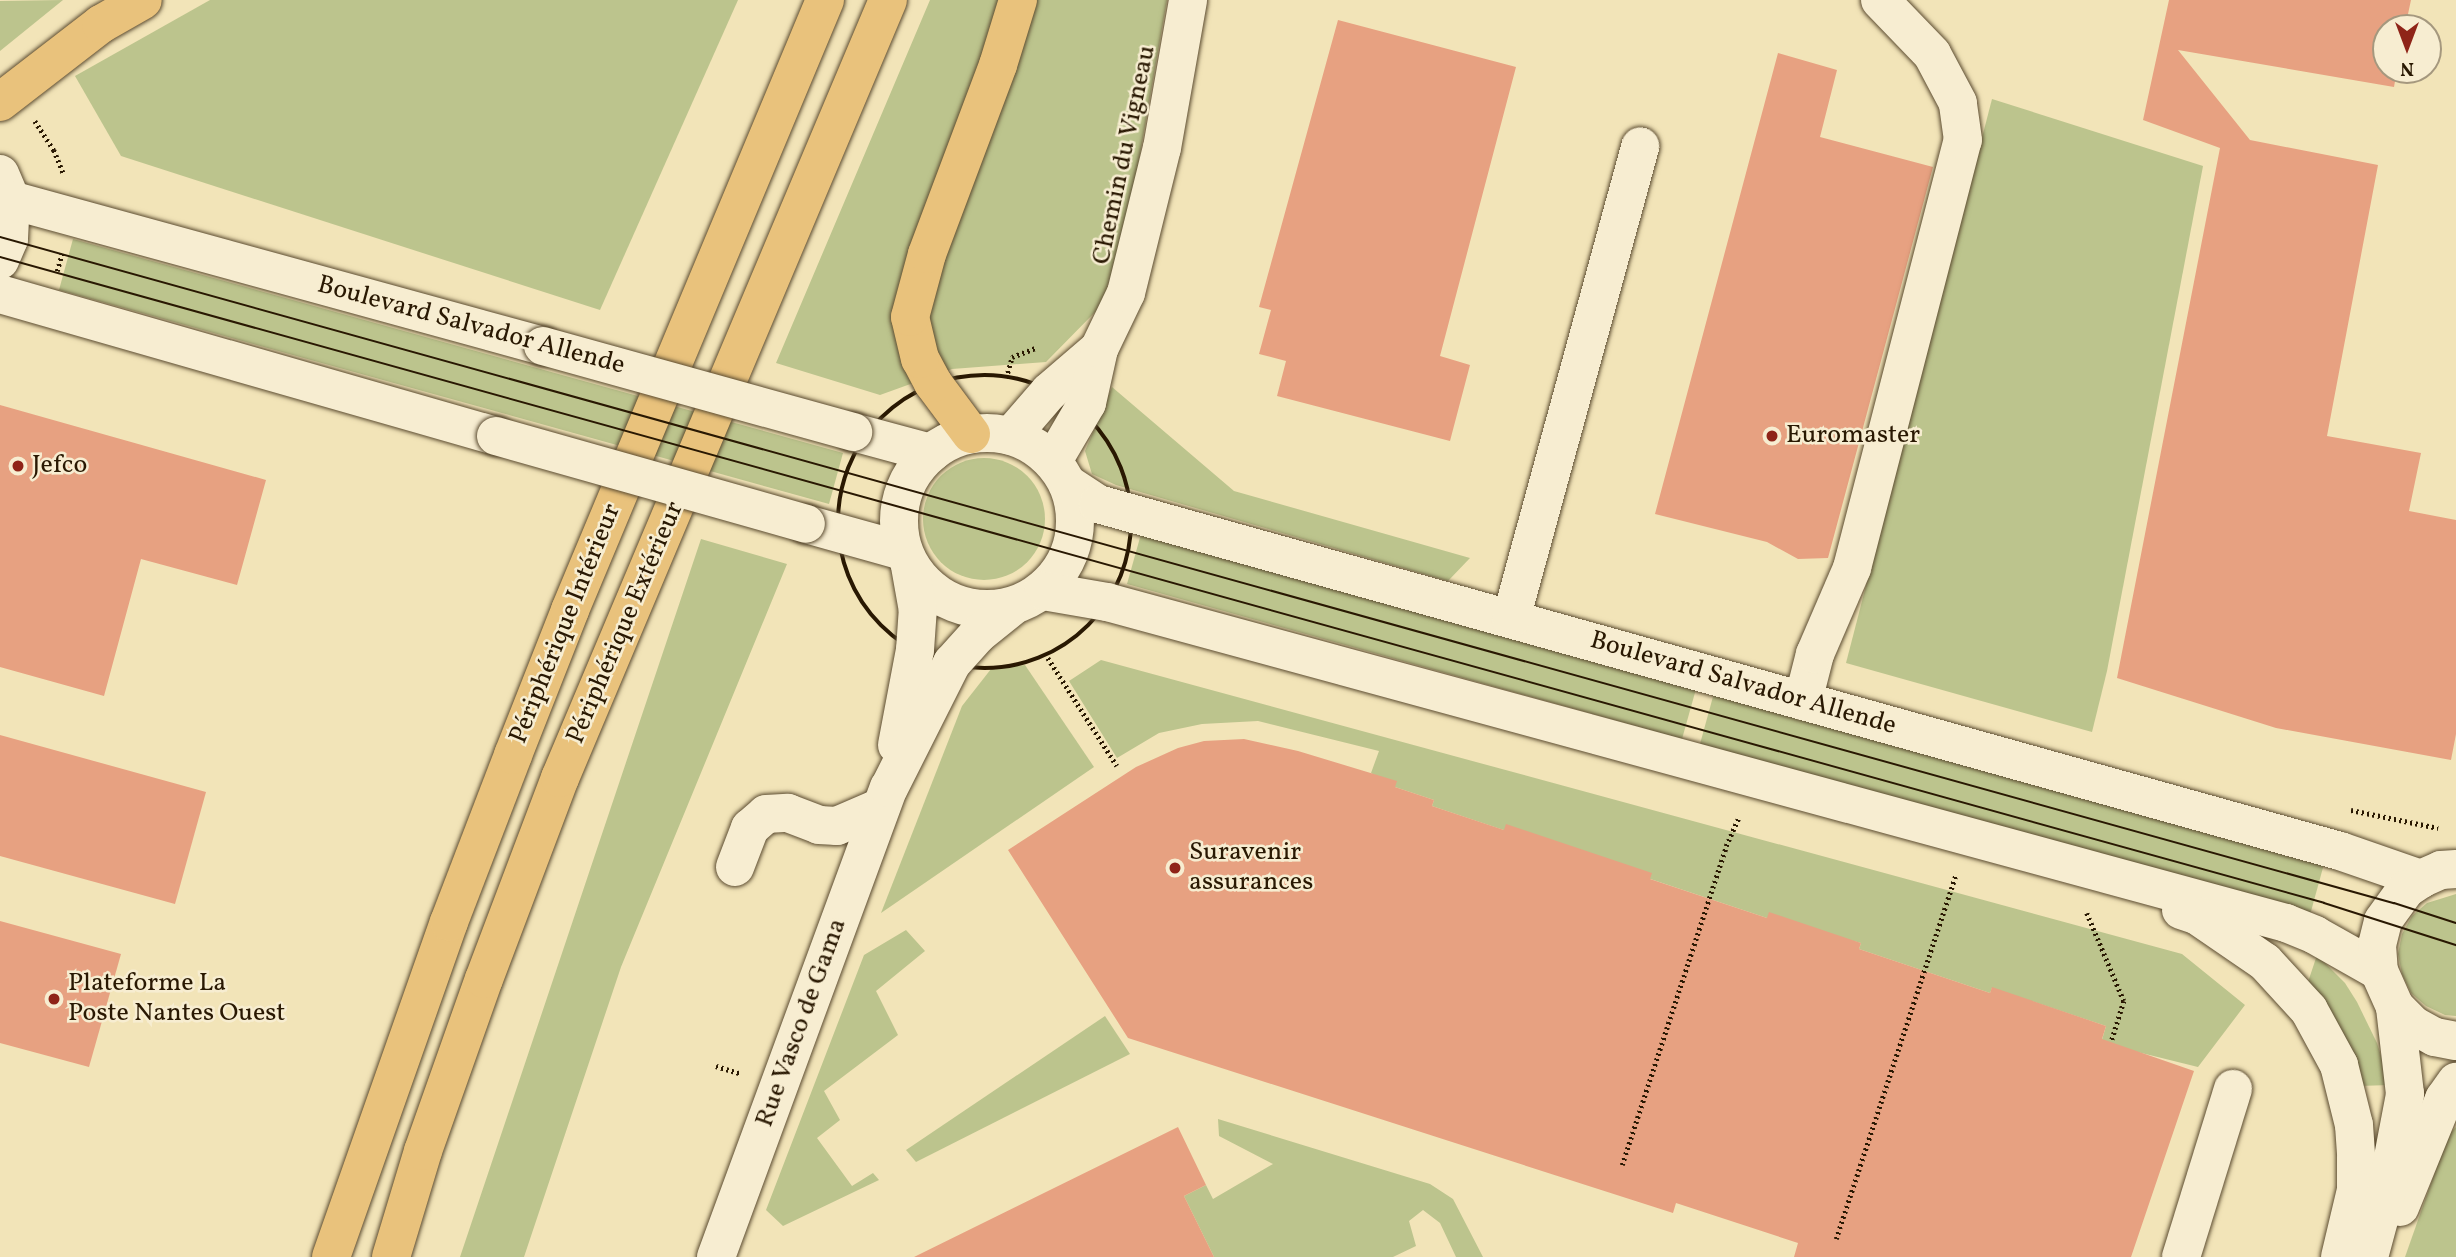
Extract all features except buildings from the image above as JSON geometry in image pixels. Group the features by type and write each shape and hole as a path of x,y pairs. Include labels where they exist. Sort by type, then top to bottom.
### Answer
{"highway":[{"path":"16,110 101,24 143,0"},
{"name":"Périphérique Intérieur","path":"331,1257 449,922 517,743 825,0"},
{"name":"Périphérique Extérieur","path":"391,1257 423,1151 479,991 560,778 888,0"},
{"path":"991,434 933,383 920,359 910,317 927,254 998,65 1018,0"}],"street":[{"name":"Chemin du Vigneau","path":"1061,473 1087,403 1099,349 1126,293 1162,148 1188,0"},
{"path":"1803,701 1815,654 1852,568 1963,140 1958,103 1932,54 1880,0"},
{"path":"1511,620 1640,146"},
{"path":"0,260 9,239 5,187"},
{"name":"Boulevard Salvador Allende","path":"5,187 544,346 854,443 931,453"},
{"path":"0,294 496,436 823,517 907,558"},
{"name":"Chemin du Vigneau","path":"991,434 1099,349"},
{"path":"1028,598 1059,574 1070,554 1075,535 1076,510 1061,473 1034,445 991,434 950,441 931,453 915,468 899,506 898,529 907,558 929,589 954,604 984,610 1028,598 1107,602 2286,923 2336,946 2379,971"},
{"name":"Boulevard Salvador Allende","path":"1061,473 1098,505 2340,851 2438,874"},
{"name":"Rue Vasco de Gama","path":"885,798 915,650 918,611 907,558"},
{"name":"Rue Vasco de Gama","path":"716,1257 885,798 952,663 977,635 1028,598"},
{"path":"735,867 750,828 766,814 788,813 819,825 837,826 885,798"},
{"path":"2011,848 2198,916 2265,962 2309,1010 2339,1065 2354,1125 2356,1190 2340,1257"},
{"path":"2438,874 2394,903 2384,921 2377,945 2379,971 2384,990 2395,1007 2413,1025 2435,1037 2456,1041"},
{"path":"2369,1257 2386,1194 2405,1094 2395,1007"},
{"path":"2379,1257 2444,1099 2456,1082"},
{"path":"2182,1257 2233,1088"}],"path":[{"path":"16,110 54,150 66,183"},
{"path":"52,282 64,246"},
{"path":"991,434 1012,357 1045,344"},
{"path":"953,377 1007,375 1032,380"},
{"path":"1096,424 1115,448 1125,482"},
{"path":"823,517 854,443"},
{"path":"1118,585 1132,532"},
{"path":"841,560 846,578 863,604 885,632 900,644"},
{"path":"966,667 1004,669 1048,657 1093,624"},
{"path":"1048,657 1117,766"},
{"path":"1622,1165 1726,846 1738,817"},
{"path":"1836,1239 1955,876"},
{"path":"2087,913 2124,1001 2112,1040"}],"green space":[{"path":"63,0 0,51 0,1"},
{"path":"210,0 738,0 600,310 121,156 75,76"},
{"path":"930,0 1167,0 1128,223 1101,306 1046,362 952,369 880,395 776,363"},
{"path":"1992,99 2203,166 2107,671 2092,732 1846,663"},
{"path":"73,239 843,453 829,504 59,290"},
{"path":"1112,387 1234,491 1470,558 1448,581 1116,485 1092,474 1085,451"},
{"path":"984,458 1007,462 1027,476 1041,496 1045,519 1041,542 1027,562 1007,576 984,580 961,576 941,562 927,542 923,519 927,496 941,476 961,462"},
{"path":"1141,534 1696,689 1682,739 1127,584"},
{"path":"701,539 787,564 621,967 524,1257 460,1257"},
{"path":"1101,660 2182,954 2245,1005 2198,1067 2101,1043 2106,1026 1992,988 1990,993 1859,949 1861,943 1767,918 1432,806 1434,800 1395,787 1371,773 1379,751 1258,721 1202,724 1159,733 1117,758 1069,681"},
{"path":"1025,665 1094,767 881,913 962,706 991,669"},
{"path":"1714,693 2324,864 2310,915 1700,744"},
{"path":"2456,894 2456,1016 2445,1015 2426,1006 2411,993 2402,974 2398,954 2402,934 2412,916 2427,903"},
{"path":"906,930 925,951 876,991 898,1035 824,1091 840,1120 817,1138 852,1186 873,1173 879,1180 783,1226 766,1210 864,955"},
{"path":"2317,955 2345,983 2357,1002 2377,1043 2390,1085 2359,1086 2307,985"},
{"path":"1105,1016 1130,1054 916,1162 906,1150"},
{"path":"1218,1119 1430,1184 1453,1199 1483,1257 1456,1257 1440,1223 1423,1210 1409,1221 1416,1246 1393,1257 1214,1257 1184,1196 1206,1185 1213,1199 1273,1164 1219,1136"},
{"path":"2456,1127 2456,1257 2405,1257 2448,1135"}],"tram line":[{"path":"0,237 2394,903 2456,923"},
{"path":"0,257 2324,903 2456,945"}],"place":[{"name":"Euromaster","path":"1772,436"},
{"name":"Jefco","path":"18,466"},
{"name":"Suravenir assurances","path":"1175,868"},
{"name":"Plateforme La Poste Nantes Ouest","path":"54,999"}]}
